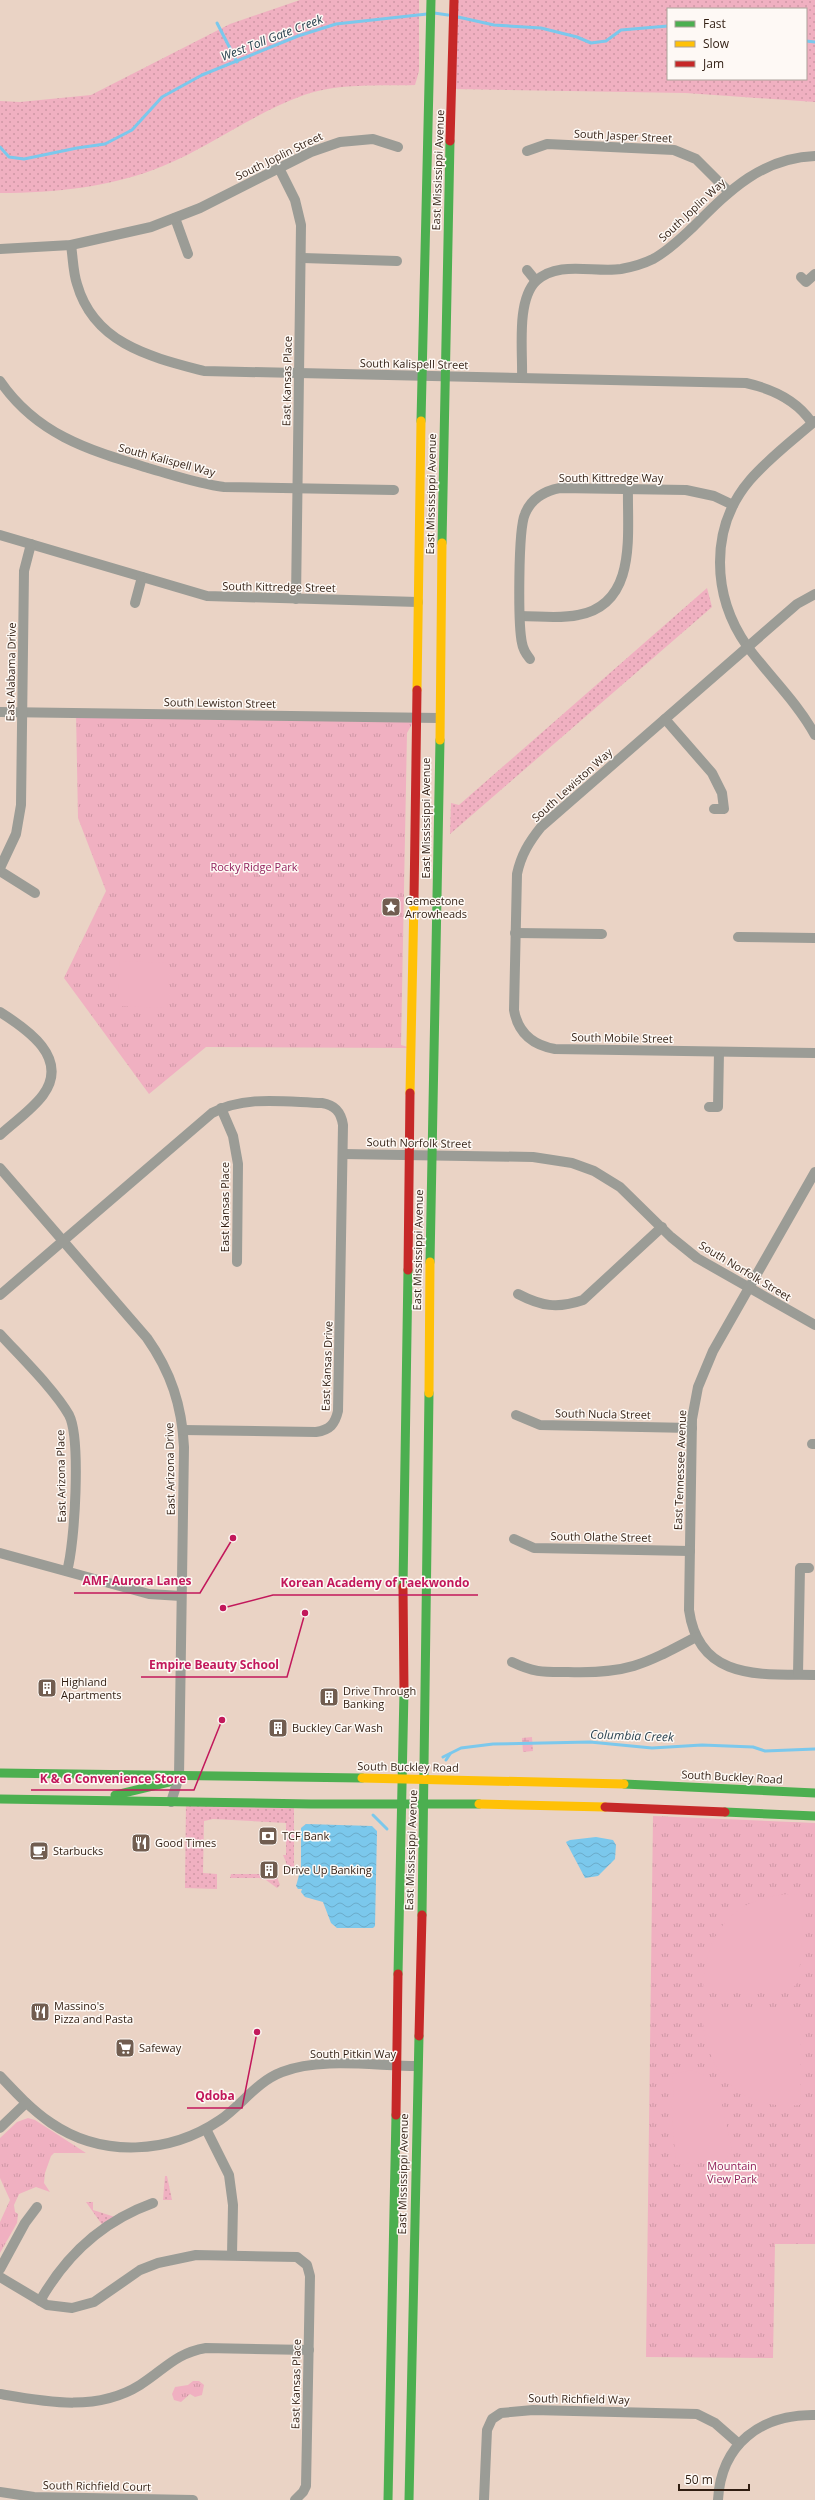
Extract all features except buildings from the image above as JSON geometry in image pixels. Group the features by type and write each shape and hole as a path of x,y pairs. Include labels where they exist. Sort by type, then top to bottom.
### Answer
{"main road":[{"name":"East Mississippi Avenue","path":"388,2500 402,1778 409,1155 416,807 416,717 431,0"},
{"name":"East Mississippi Avenue","path":"409,2500 425,1779 431,1155 445,376 454,0"},
{"name":"South Buckley Road","path":"0,1773 179,1777 402,1778 645,1784 815,1793"},
{"path":"91,1801 159,1785 179,1777"},
{"path":"0,1799 637,1806 815,1816"}],"street":[{"name":"South Joplin Street","path":"0,249 71,245 127,234 175,218 322,147 340,142 373,139 398,146"},
{"name":"South Jasper Street","path":"527,151 546,144 674,150 696,159 729,192"},
{"name":"South Joplin Way","path":"536,281 545,274 562,269 621,269 652,260 674,245 743,180 772,164 815,156"},
{"name":"East Kansas Place","path":"279,168 299,212 302,258 296,599"},
{"path":"175,218 188,254"},
{"name":"South Kalispell Street","path":"71,245 77,284 82,299 99,324 123,345 147,355 204,371 746,383 773,391 797,405 813,422"},
{"path":"302,258 396,260"},
{"path":"522,378 523,307 529,290 536,281 527,270"},
{"path":"801,277 806,282 815,274"},
{"name":"South Kalispell Way","path":"2,387 41,424 67,440 91,451 209,485 394,490"},
{"path":"813,422 759,470 733,505 721,542 720,577 730,617 748,647 812,724 815,735"},
{"name":"South Kittredge Way","path":"530,659 522,644 520,616 522,524 528,507 534,500 551,490 560,488 628,489 702,492 733,505"},
{"path":"520,616 579,615 602,605 615,592 622,582 627,564 628,489"},
{"name":"South Kittredge Street","path":"0,535 207,596 418,602"},
{"name":"East Alabama Drive","path":"0,868 10,850 19,822 24,571 31,544"},
{"path":"135,603 142,577"},
{"path":"748,647 797,604 815,594"},
{"name":"South Lewiston Way","path":"526,1037 519,1027 514,1010 515,933 517,874 520,861 532,837 665,718 748,647"},
{"name":"South Lewiston Street","path":"0,712 439,718"},
{"path":"665,718 717,781 724,809 714,809"},
{"path":"0,871 35,893"},
{"path":"515,933 602,934"},
{"path":"738,937 815,938"},
{"path":"0,1012 29,1032 40,1043 49,1058 51,1067 49,1085 44,1094 0,1135"},
{"name":"South Mobile Street","path":"526,1037 544,1047 555,1049 815,1053"},
{"path":"709,1107 718,1107 719,1052"},
{"path":"0,1296 202,1120 221,1108 252,1101 329,1104 337,1109 342,1116 343,1154"},
{"name":"East Kansas Place","path":"221,1108 233,1136 238,1164 237,1262"},
{"name":"South Norfolk Street","path":"343,1154 533,1157 572,1163 594,1171 620,1187 697,1258 815,1325"},
{"name":"East Kansas Drive","path":"183,1430 316,1432 326,1430 336,1420 339,1403 343,1154"},
{"name":"East Arizona Drive","path":"3,1171 158,1353 174,1386 183,1430 179,1777 186,1802"},
{"name":"East Tennessee Avenue","path":"696,1637 689,1610 692,1428 694,1403 703,1371 749,1288 811,1189 815,1172"},
{"path":"518,1294 539,1304 573,1303 583,1300 662,1227"},
{"name":"East Arizona Place","path":"0,1334 62,1405 72,1422 75,1441 73,1544 67,1571"},
{"name":"South Nucla Street","path":"516,1415 540,1425 692,1428"},
{"name":"South Olathe Street","path":"514,1539 534,1548 690,1551"},
{"path":"0,1553 149,1594 181,1596"},
{"path":"798,1674 800,1568 810,1568"},
{"path":"512,1662 531,1671 611,1672 650,1662 696,1637 708,1653 719,1662 738,1671 815,1675"},
{"name":"East Arizona Drive","path":"171,1802 179,1777"},
{"name":"South Pitkin Way","path":"0,2076 26,2103 52,2124 68,2133 103,2145 121,2148 157,2146 177,2141 206,2128 221,2119 264,2081 281,2073 311,2065 418,2066"},
{"path":"0,2128 26,2103"},
{"path":"0,2277 40,2301 58,2308 83,2307 94,2302 126,2278 158,2263 196,2255 232,2255 233,2205 229,2175 206,2128"},
{"path":"40,2301 62,2267 87,2241 119,2217 153,2203"},
{"path":"0,2269 25,2223 37,2208"},
{"name":"East Kansas Place","path":"232,2255 290,2256 302,2260 307,2265 310,2276 306,2486 300,2496 295,2500"},
{"path":"0,2394 54,2403 93,2401 138,2386 172,2360 193,2350 206,2348 309,2350"},
{"name":"South Richfield Way","path":"484,2500 487,2430 492,2419 504,2412 533,2410 688,2413 706,2417 739,2444"},
{"path":"718,2500 725,2467 739,2444 755,2430 779,2418 815,2415"},
{"name":"South Richfield Court","path":"0,2492 34,2497 193,2500"}],"green space":[{"path":"300,0 419,0 419,71 415,85 359,86 317,91 286,102 181,158 144,173 104,184 62,190 0,193 0,101 20,102 91,95 230,24"},
{"path":"454,0 815,0 815,102 686,93 452,89"},
{"path":"707,588 712,607 450,834 451,803 459,805"},
{"name":"Rocky Ridge Park","path":"76,713 416,717 407,733 401,1045 411,1048 206,1047 149,1094 64,978 106,891 78,818"},
{"path":"120,961 169,963 167,1008 118,1006"},
{"path":"532,1737 533,1751 523,1752 522,1738"},
{"path":"186,1802 294,1804 294,1874 287,1873 286,1862 283,1855 286,1855 286,1823 213,1819 204,1821 203,1873 217,1874 217,1889 185,1888"},
{"name":"Mountain View Park","path":"653,1816 815,1823 815,2244 775,2244 773,2358 646,2357"},
{"path":"231,1874 263,1874 263,1878 277,1877 280,1885 277,1888 266,1880 259,1878 230,1878"},
{"path":"790,1894 804,1896 799,1981 790,1991 703,1991 709,1952 716,1936 725,1922 737,1911 752,1902"},
{"path":"702,2008 791,2008 801,2018 800,2105 777,2105 757,2101 741,2093 727,2081 716,2067 709,2049 704,2030"},
{"path":"692,2070 706,2076 721,2100 732,2150 725,2160 676,2165 672,2114 676,2114 672,2108 671,2100 674,2099 672,2074"},
{"path":"28,2118 35,2120 86,2153 54,2153 51,2156 45,2173 44,2183 50,2192 36,2187 19,2194 14,2205 15,2212 18,2214 17,2223 0,2253 0,2222 10,2200 0,2178 0,2138 17,2122"},
{"path":"165,2176 167,2176 172,2200 163,2200"},
{"path":"86,2202 93,2202 93,2210 115,2217 103,2226"},
{"path":"193,2381 199,2381 204,2385 202,2395 195,2397 190,2394 181,2402 174,2400 172,2394 175,2387 188,2385"}],"water":[{"path":"306,1824 372,1826 377,1831 375,1926 373,1928 337,1928 331,1923 323,1902 305,1897 301,1892 302,1889 298,1889 296,1886 301,1868 301,1828"},
{"path":"596,1837 613,1840 616,1845 615,1859 598,1876 585,1878 566,1842 570,1840"}],"waterway":[{"name":"West Toll Gate Creek","path":"434,13 448,15"},
{"name":"West Toll Gate Creek","path":"0,147 9,157 24,159 105,144 132,130 162,97 202,75 298,36 336,24 427,14"},
{"name":"West Toll Gate Creek","path":"458,17 494,25 541,28 577,37 591,43 606,41 621,30 667,26"},
{"path":"217,23 237,62"},
{"name":"West Toll Gate Creek","path":"807,41 815,42"},
{"name":"Columbia Creek","path":"443,1757 461,1748 493,1744 590,1742 652,1748 702,1745 753,1747 765,1751 815,1749"},
{"name":"Columbia Creek","path":"446,1760 450,1754"},
{"name":"Columbia Creek","path":"373,1815 387,1829"}],"traffic: fast":[{"path":"421,421 431,0"},
{"path":"442,543 450,141"},
{"path":"430,1262 440,740"},
{"path":"403,1587 408,1270"},
{"path":"422,1915 429,1393"},
{"path":"398,1974 404,1691"},
{"path":"0,1773 362,1778"},
{"path":"115,1795 169,1782"},
{"path":"624,1784 815,1793"},
{"path":"0,1799 311,1804 479,1804"},
{"path":"725,1812 815,1816"},
{"path":"409,2500 419,2036"},
{"path":"388,2500 396,2115"}],"traffic: slow":[{"path":"417,690 421,421"},
{"path":"440,740 442,543"},
{"path":"410,1093 414,899"},
{"path":"429,1393 430,1262"},
{"path":"362,1778 624,1784"},
{"path":"479,1804 605,1807"}],"traffic: jam":[{"path":"450,141 454,0"},
{"path":"414,899 417,690"},
{"path":"408,1270 410,1093"},
{"path":"403,1587 404,1691"},
{"path":"605,1807 725,1812"},
{"path":"419,2036 422,1915"},
{"path":"396,2115 398,1974"}],"place":[{"name":"Gemestone Arrowheads","path":"391,907"},
{"name":"AMF Aurora Lanes","path":"233,1538"},
{"name":"Korean Academy of Taekwondo","path":"223,1608"},
{"name":"Empire Beauty School","path":"305,1613"},
{"name":"Highland Apartments","path":"47,1688"},
{"name":"Drive Through Banking","path":"329,1697"},
{"name":"K & G Convenience Store","path":"222,1720"},
{"name":"Buckley Car Wash","path":"278,1728"},
{"name":"TCF Bank","path":"268,1836"},
{"name":"Good Times","path":"141,1843"},
{"name":"Starbucks","path":"39,1851"},
{"name":"Drive Up Banking","path":"269,1870"},
{"name":"Massino's Pizza and Pasta","path":"40,2012"},
{"name":"Qdoba","path":"257,2032"},
{"name":"Safeway","path":"125,2048"}]}
